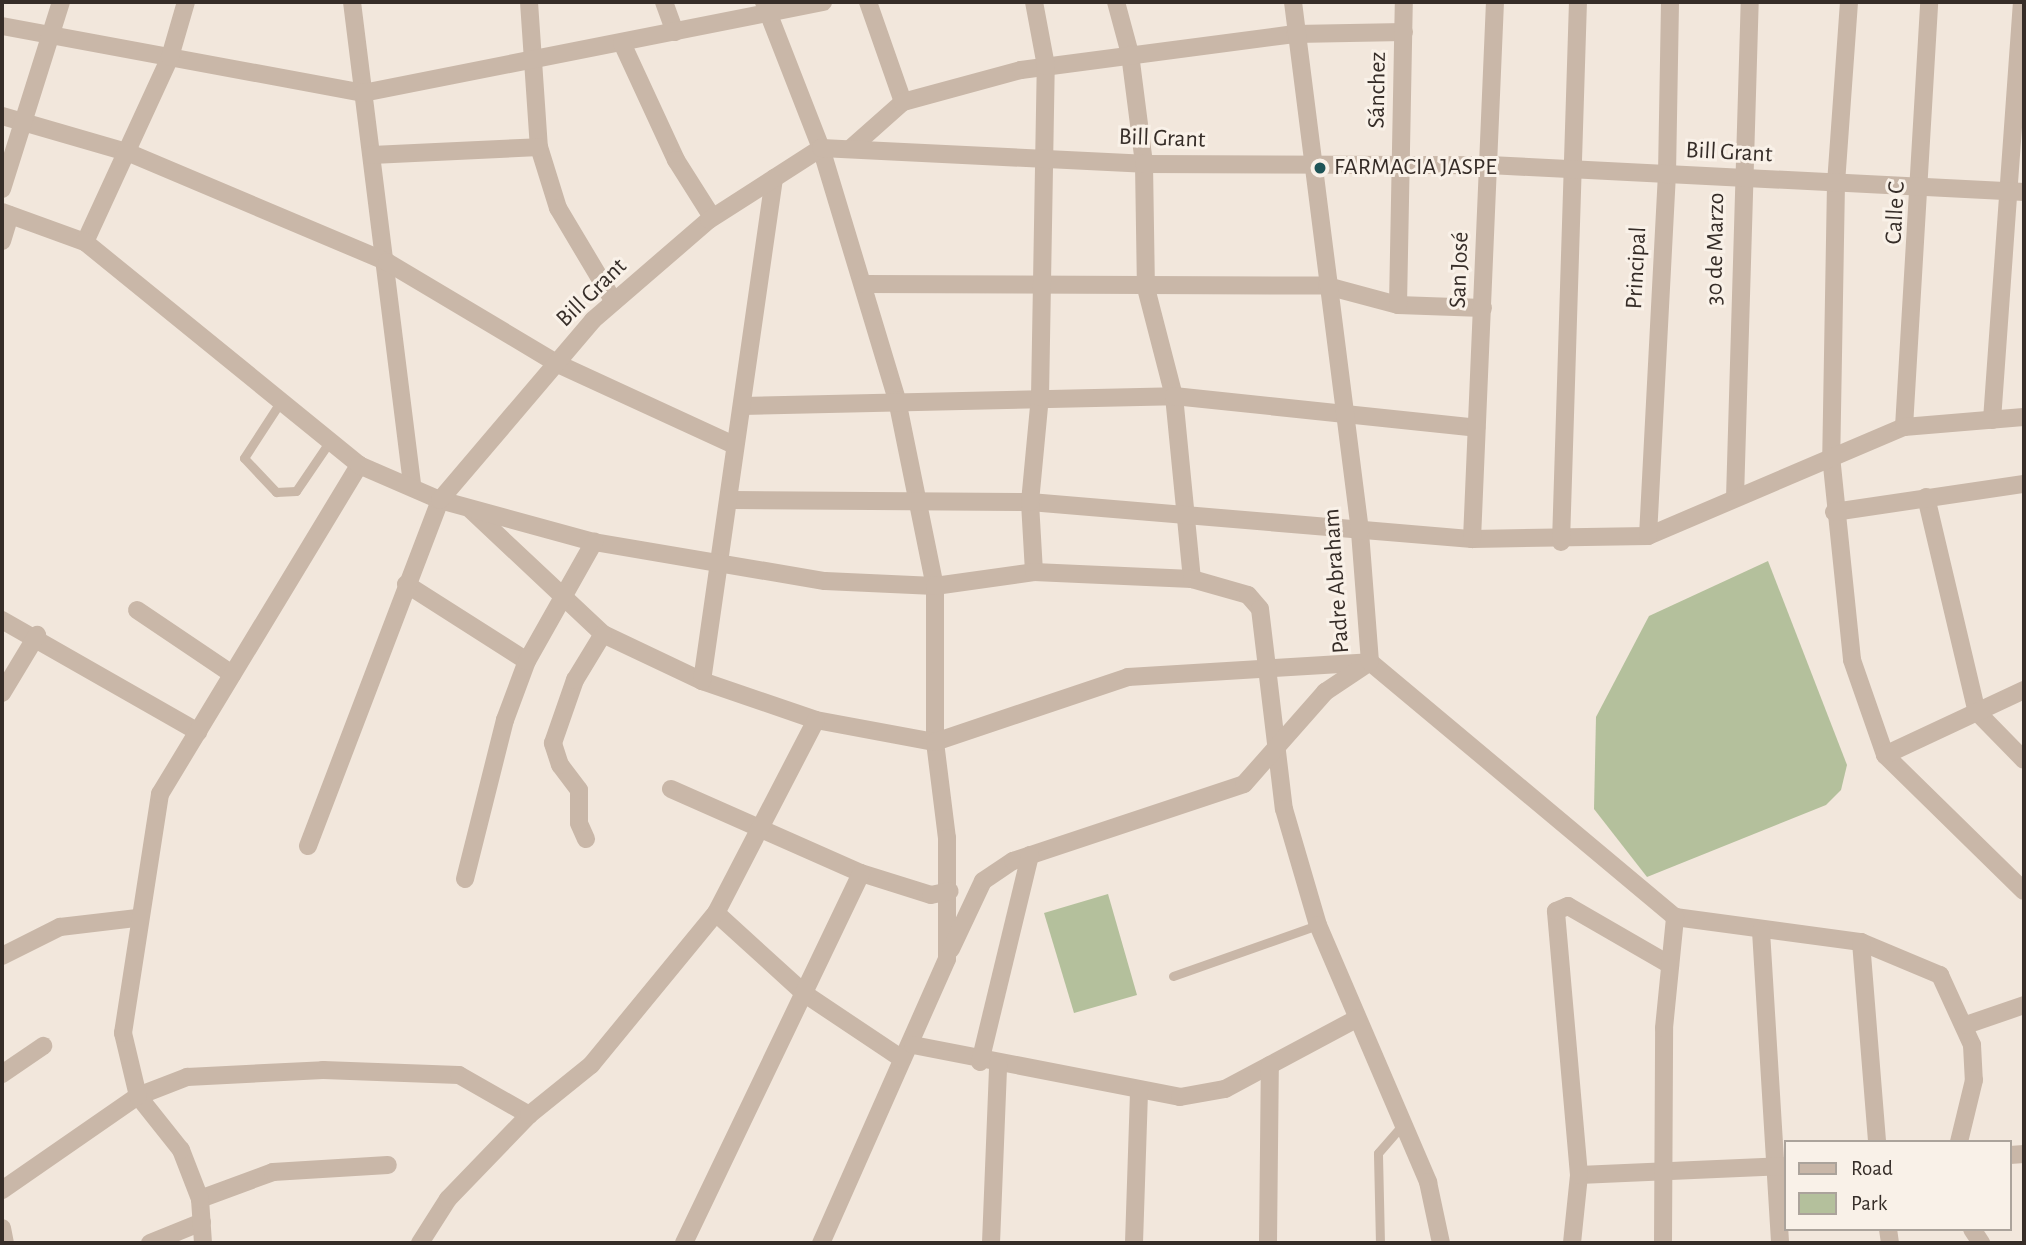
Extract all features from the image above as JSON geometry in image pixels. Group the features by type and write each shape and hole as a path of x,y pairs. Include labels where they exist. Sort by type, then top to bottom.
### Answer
{"street":[{"path":"2,189 54,36 61,2"},
{"path":"85,242 170,57 186,2"},
{"path":"352,2 387,262 412,484"},
{"path":"529,2 537,61 539,147 558,208 614,302"},
{"path":"664,2 675,32"},
{"path":"2,26 363,93 537,61 675,32 767,9 824,2"},
{"path":"868,2 903,102"},
{"path":"1034,2 1046,66 1040,397 1030,502 1034,572"},
{"path":"1116,2 1130,54 1144,164 1146,288 1174,396 1192,579"},
{"name":"Padre Abraham","path":"821,1243 983,881 1031,855 1244,784 1277,752 1325,692 1370,662 1360,531 1327,286 1317,166 1295,34 1293,2"},
{"name":"Sánchez","path":"1398,305 1404,2"},
{"name":"San José","path":"1472,539 1495,2"},
{"path":"1561,542 1570,168 1578,2"},
{"name":"Principal","path":"1648,536 1667,175 1670,2"},
{"name":"30 de Marzo","path":"1735,498 1749,2"},
{"path":"1849,2 1836,183 1832,456 1834,512 1852,660 1885,755 2024,891"},
{"name":"Calle C","path":"1904,427 1922,187 1929,2"},
{"path":"1992,420 2005,190 2022,2"},
{"path":"767,9 821,148 897,400 935,586 935,742 950,891 947,959"},
{"path":"850,149 903,102 1046,66 1295,34 1404,32"},
{"path":"622,43 676,160 712,217"},
{"path":"2,116 127,152 387,262 558,364 733,445"},
{"path":"372,155 539,147"},
{"name":"Bill Grant","path":"307,846 440,500 614,302 712,217 821,148 1144,164 1489,165 2024,192"},
{"path":"702,681 717,562 733,500 733,445 742,406 774,178"},
{"path":"2,241 6,214 85,242 359,465 412,484 440,500 470,509 594,542 825,581 935,586 1034,572 1192,579 1255,599 1284,809 1318,925 1401,1128 1428,1182 1440,1243"},
{"path":"863,284 1041,284 1146,288 1327,286 1398,305 1483,308"},
{"path":"742,406 897,400 1174,396 1476,428"},
{"path":"733,500 919,505 1030,502 1187,513 1360,531 1561,542 1648,536 1904,427 2024,417"},
{"path":"203,1243 201,1199 181,1150 138,1096 123,1033 137,918 160,794 359,465"},
{"path":"1834,512 1926,496 2024,484"},
{"path":"1926,496 1977,712 2024,760"},
{"path":"470,509 563,601 603,634 702,681 816,720 935,742 1128,677 1370,662 1675,917 1762,931 1861,942 1922,962 1940,975 1966,1025 1974,1080 1959,1140"},
{"path":"465,879 505,720 527,661 594,542"},
{"path":"406,584 527,661"},
{"path":"137,610 232,674"},
{"path":"2,620 37,635 198,732"},
{"path":"586,839 579,790 560,765 553,743 575,680 603,634"},
{"path":"2,692 37,635"},
{"path":"1885,755 2024,690"},
{"path":"420,1243 448,1199 529,1115 591,1065 716,913 816,720"},
{"path":"671,789 762,826 861,873 931,895 950,891"},
{"path":"980,1062 1031,855"},
{"path":"684,1243 861,873"},
{"path":"1572,1243 1579,1175 1556,911 1568,906 1670,965"},
{"path":"716,913 805,994 908,1052 1180,1097 1225,1089 1356,1019"},
{"path":"1663,1243 1660,1173 1670,965 1675,917"},
{"path":"2,956 60,927 137,918"},
{"path":"1762,931 1781,1166 1780,1243"},
{"path":"1861,942 1877,1140"},
{"path":"1966,1025 2024,1006"},
{"path":"2,1074 43,1046"},
{"path":"991,1243 998,1065"},
{"path":"1268,1243 1270,1065"},
{"path":"2,1190 138,1096 187,1077 233,1074 458,1074 529,1115"},
{"path":"1134,1243 1139,1090"},
{"path":"201,1199 273,1172 388,1165"},
{"path":"1579,1175 1781,1166"},
{"path":"150,1243 202,1222"},
{"path":"2,1228 5,1243"}],"lane":[{"path":"281,401 244,458 276,492 296,491 330,441"},
{"path":"1172,976 1318,925"},
{"path":"1380,1243 1378,1153 1401,1128"}],"green space":[{"path":"1768,561 1847,765 1841,790 1826,805 1647,877 1594,809 1596,717 1649,616"},
{"path":"1108,894 1137,995 1074,1013 1044,913"}],"place":[{"name":"FARMACIA JASPE","path":"1320,168"}]}
